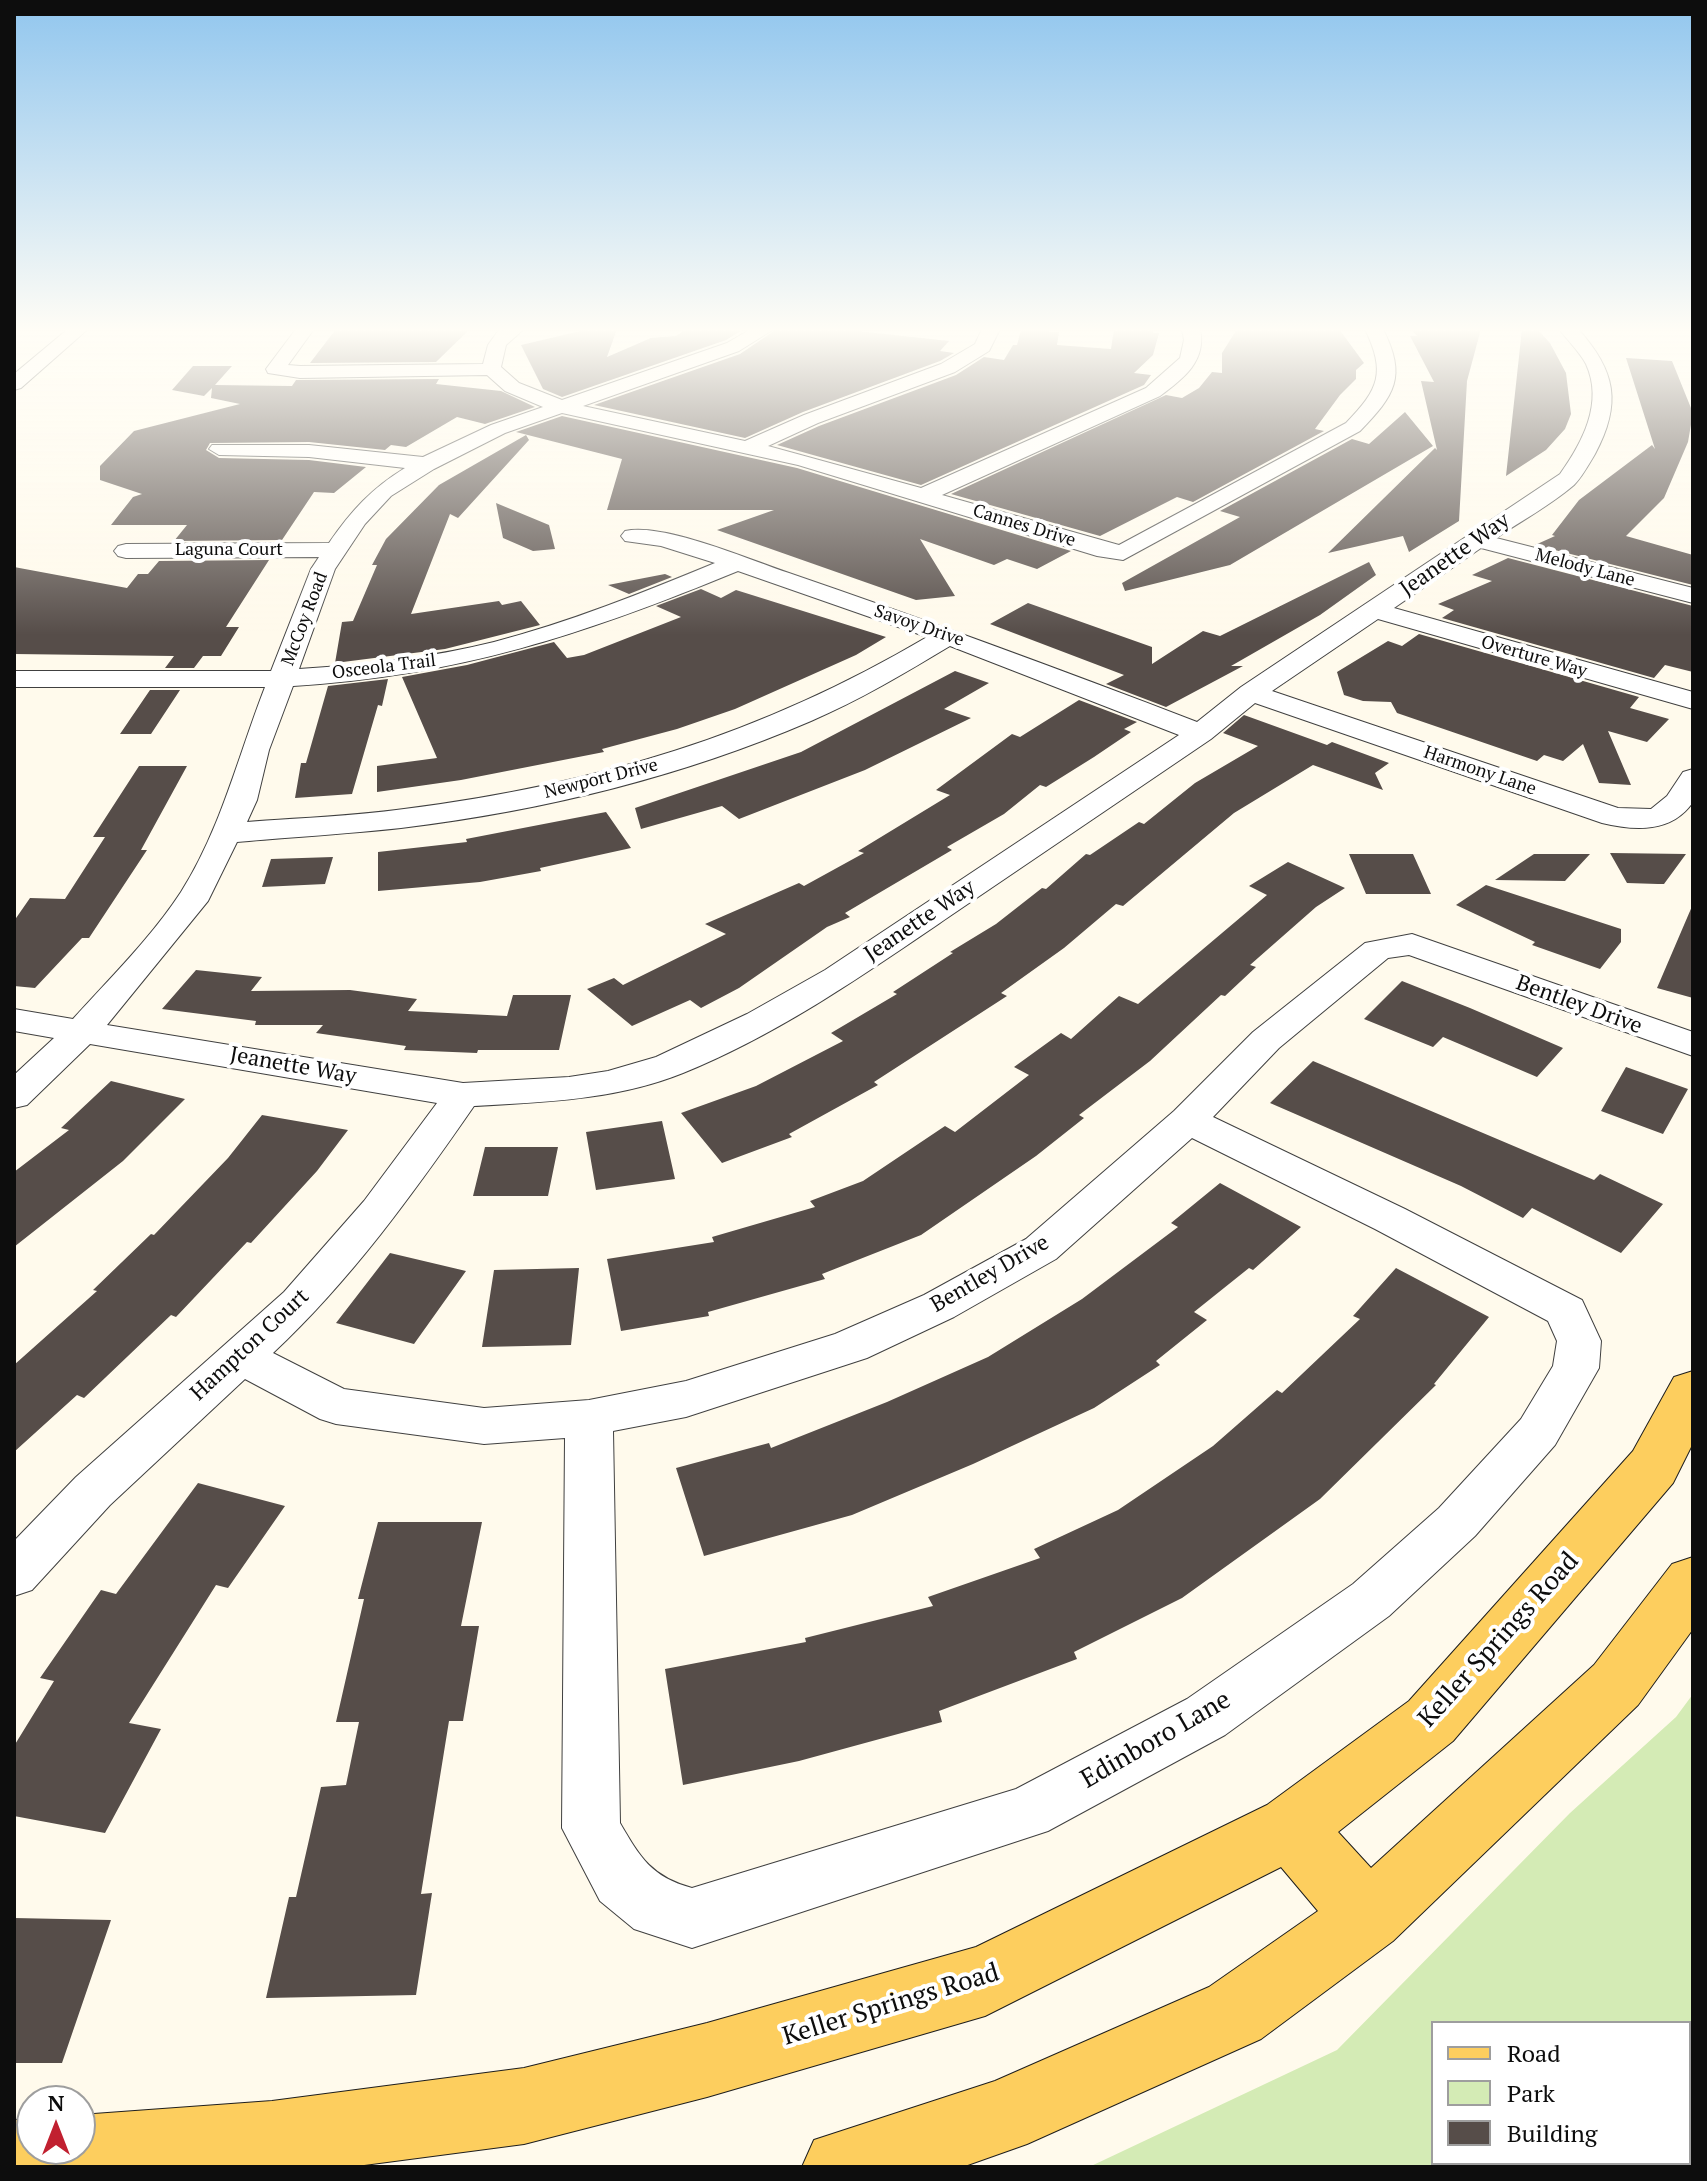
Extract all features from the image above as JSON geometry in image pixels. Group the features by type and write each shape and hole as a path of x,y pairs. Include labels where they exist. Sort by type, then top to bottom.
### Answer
{"main road":[{"name":"Keller Springs Road","path":"14,2159 272,2139 524,2106 707,2060 985,1980 1291,1828 1431,1721 1653,1467 1693,1391"},
{"path":"841,2167 1000,2117 1235,2013 1368,1917 1616,1685 1693,1582"},
{"path":"1291,1828 1368,1917"}],"street":[{"name":"McCoy Road","path":"14,1096 83,1030 171,928 196,894 228,833 333,550 383,491 426,464 494,431"},
{"name":"Cannes Drive","path":"668,431 803,460 1105,551 1123,553 1346,431"},
{"path":"746,448 785,431"},
{"path":"924,495 1067,431"},
{"name":"Jeanette Way","path":"14,1020 463,1095 569,1089 611,1082 669,1065 760,1022 837,977 1201,733 1251,693 1568,479 1599,431"},
{"path":"219,449 309,451 426,464"},
{"name":"Savoy Drive","path":"633,536 664,539 948,636 1201,733"},
{"name":"Melody Lane","path":"1477,540 1693,596"},
{"name":"Laguna Court","path":"126,551 333,550"},
{"name":"Osceola Trail","path":"14,679 283,678 459,658 592,622 737,563"},
{"name":"Overture Way","path":"1375,610 1693,701"},
{"name":"Newport Drive","path":"228,833 428,815 577,788 752,734 853,691 948,636"},
{"name":"Harmony Lane","path":"1251,693 1639,821 1665,816 1680,804 1693,778"},
{"name":"Bentley Drive","path":"239,1356 336,1406 484,1426 589,1418 686,1399 851,1346 939,1306 1041,1249 1188,1120 1266,1040 1377,950 1412,944 1693,1045"},
{"name":"Hampton Court","path":"14,1575 93,1491 299,1303 379,1211 463,1095"},
{"name":"Edinboro Lane","path":"589,1418 591,1828 621,1881 655,1908 692,1918 1028,1812 1206,1717 1371,1600 1457,1522 1538,1432 1576,1368 1579,1341 1566,1311 1390,1219 1188,1120"}],"green space":[{"path":"1693,1694 1693,2167 1089,2167 1337,2050 1570,1813 1676,1717"}],"building":[{"path":"134,431 434,431 406,447 391,445 385,450 309,442 210,443 206,450 219,458 309,460 366,467 334,493 314,492 282,540 174,541 187,525 111,525 133,497 142,494 100,480 100,466"},
{"path":"629,431 797,468 1071,551 1037,569 1007,559 994,565 920,539 955,596 916,600 717,530 774,510 607,510 622,459 516,432"},
{"path":"712,431 761,431 745,438"},
{"path":"808,431 1042,431 921,485 777,445"},
{"path":"1088,431 1324,431 1193,502 1177,497 1100,536 951,494"},
{"path":"1384,431 1420,431 1433,446 1230,565 1125,591 1122,583 1240,517 1220,511 1352,439 1369,444"},
{"path":"1433,431 1464,431 1459,521 1409,552 1403,536 1328,553 1435,448 1437,450"},
{"path":"1511,431 1563,431 1546,450 1506,476"},
{"path":"1649,431 1690,431 1664,498 1626,536 1693,555 1693,585 1535,545 1555,536 1552,535 1579,500 1652,445 1655,449"},
{"path":"526,435 529,440 458,518 450,514 411,614 499,601 502,605 521,601 540,625 445,649 335,663 342,622 353,621 377,565 372,565 386,539 439,485"},
{"path":"496,503 549,525 555,549 533,551 503,538"},
{"path":"1508,558 1693,606 1693,672 1665,665 1654,678 1442,618 1454,610 1438,604 1492,581 1472,575"},
{"path":"269,560 226,627 239,627 221,656 203,656 194,668 165,668 174,656 14,654 14,567 127,588 138,574 148,574 159,561"},
{"path":"1369,562 1376,575 1320,615 1231,666 1243,666 1166,707 1106,684 1124,675 990,624 1028,603 1152,647 1152,664 1203,631 1220,636"},
{"path":"665,574 672,577 629,594 608,585"},
{"path":"701,589 721,598 736,590 886,637 856,655 735,709 677,729 602,749 604,752 461,780 377,792 377,766 437,758 402,677 467,665 554,642 567,658 584,655 681,617 656,606"},
{"path":"1419,634 1639,697 1630,708 1669,719 1647,742 1608,731 1631,785 1599,783 1583,744 1563,761 1544,755 1537,761 1397,713 1391,702 1363,701 1344,695 1337,672 1388,641 1402,646"},
{"path":"955,671 989,683 944,709 971,718 865,770 739,819 722,806 641,829 635,808 801,752"},
{"path":"388,679 352,794 295,798 301,763 306,763 328,686"},
{"path":"150,690 180,690 151,734 120,734"},
{"path":"1079,700 1137,722 1124,729 1131,732 1094,757 1046,787 1040,785 1004,814 947,847 952,850 845,913 850,917 827,927 739,988 701,1008 690,1000 632,1026 587,989 614,978 623,985 726,934 705,924 799,883 804,886 864,853 858,851 950,795 936,790 1012,734 1020,737"},
{"path":"1244,715 1389,763 1375,773 1383,790 1313,765 1234,813 1123,906 1116,904 1064,948 1001,993 1007,996 874,1082 878,1085 789,1134 792,1137 722,1163 681,1113 756,1086 843,1041 831,1033 897,994 893,992 996,924 1042,888 1046,889 1086,854 1090,855 1139,822 1144,824 1195,783 1258,746 1223,733"},
{"path":"139,766 187,766 141,850 147,850 89,938 82,938 35,988 14,986 14,921 30,898 65,899 105,837 93,837"},
{"path":"606,812 631,848 540,868 541,871 480,882 378,891 378,852 467,842 466,839"},
{"path":"1610,853 1686,854 1664,884 1658,884 1627,883"},
{"path":"1349,854 1413,854 1431,894 1366,894"},
{"path":"1534,854 1590,854 1565,881 1495,880"},
{"path":"333,857 325,884 262,887 271,859"},
{"path":"1288,862 1345,888 1316,907 1250,965 1256,967 1225,996 1221,995 1150,1061 1079,1115 1084,1118 1036,1156 921,1235 822,1274 825,1279 708,1312 709,1316 621,1331 607,1259 714,1242 712,1237 815,1207 810,1201 863,1181 945,1126 955,1132 1029,1075 1014,1067 1061,1033 1071,1039 1119,996 1138,1004 1267,895 1249,886"},
{"path":"1486,885 1621,929 1621,942 1600,969 1532,945 1535,942 1456,905"},
{"path":"1693,904 1693,998 1657,988"},
{"path":"196,970 262,977 251,991 350,990 417,999 408,1011 507,1016 513,995 571,995 559,1050 478,1050 477,1053 404,1050 406,1046 316,1033 323,1025 255,1025 256,1021 162,1009"},
{"path":"1402,981 1563,1048 1537,1077 1443,1037 1433,1047 1364,1019"},
{"path":"1313,1061 1594,1180 1600,1174 1663,1204 1621,1253 1532,1208 1523,1218 1461,1186 1270,1103"},
{"path":"1626,1067 1688,1089 1663,1134 1601,1111"},
{"path":"111,1081 185,1099 123,1161 14,1247 14,1172 69,1130 61,1128"},
{"path":"262,1115 348,1130 317,1171 251,1243 247,1242 176,1317 171,1315 84,1398 77,1395 14,1452 14,1365 97,1291 93,1290 151,1234 154,1235 228,1158"},
{"path":"662,1121 675,1179 596,1190 586,1132"},
{"path":"485,1147 558,1147 548,1196 473,1196"},
{"path":"1220,1183 1301,1227 1253,1270 1249,1268 1194,1312 1207,1320 1156,1361 1160,1365 1094,1408 852,1515 704,1556 676,1468 769,1443 771,1448 887,1402 988,1357 1082,1299 1178,1227 1171,1223"},
{"path":"390,1253 466,1271 414,1344 336,1323"},
{"path":"579,1268 571,1345 482,1347 494,1270"},
{"path":"1396,1268 1489,1317 1436,1385 1320,1499 1182,1598 1074,1652 1077,1659 939,1711 942,1722 799,1761 683,1785 665,1669 806,1642 805,1638 933,1606 928,1597 1040,1558 1034,1549 1118,1510 1213,1446 1277,1390 1282,1393 1360,1319 1353,1316"},
{"path":"198,1483 285,1506 228,1588 216,1585 129,1723 161,1729 105,1833 14,1816 14,1746 54,1681 40,1678 101,1590 116,1594"},
{"path":"378,1522 482,1522 461,1626 479,1626 463,1721 449,1721 421,1894 432,1893 416,1995 266,1998 289,1897 296,1897 321,1787 346,1785 359,1722 336,1722 364,1599 358,1599"},
{"path":"14,1918 111,1920 62,2063 14,2063"}]}
